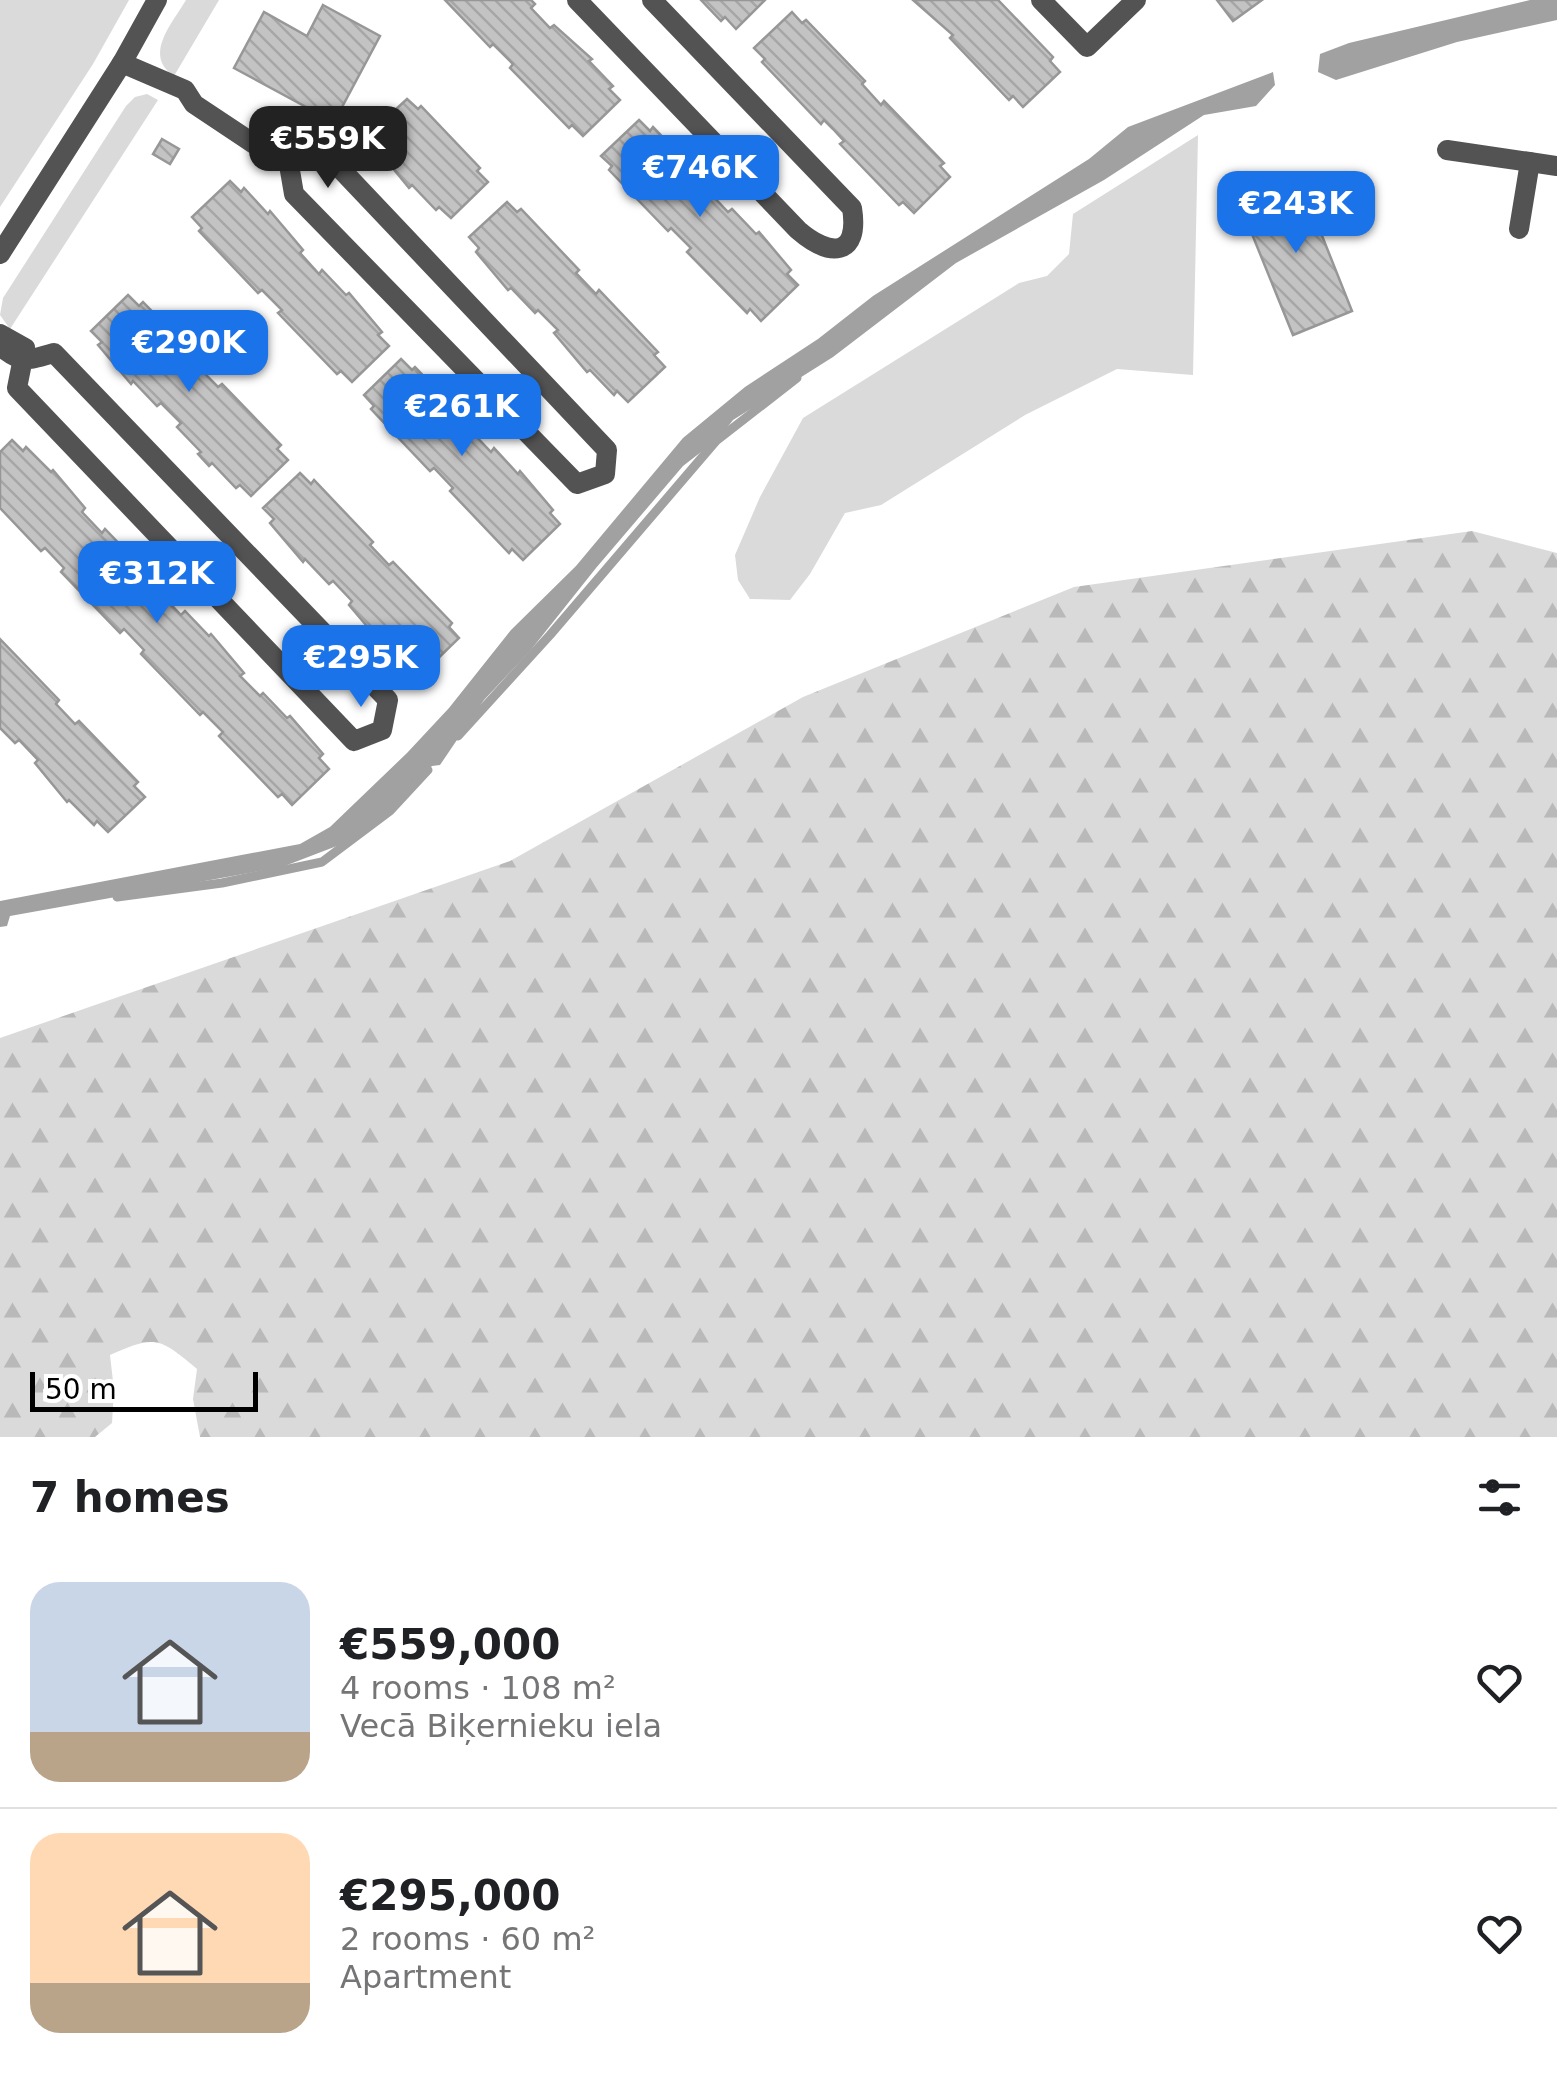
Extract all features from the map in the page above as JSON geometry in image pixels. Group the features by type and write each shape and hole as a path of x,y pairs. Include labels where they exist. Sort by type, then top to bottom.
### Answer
{"street":[{"path":"0,254 122,63 157,0"},
{"path":"577,0 798,230 816,246 828,250 841,248 855,225 852,208 652,0"},
{"path":"1041,0 1087,47 1136,0"},
{"path":"122,63 185,90 194,104 254,144 334,162 607,450 605,474 578,484 294,194 286,153"},
{"path":"1447,150 1557,166"},
{"path":"1519,229 1530,162"},
{"path":"8,348 54,352 388,700 382,730 354,741 17,388 8,348"}],"green space":[{"path":"0,0 129,0 93,64 0,207"},
{"path":"186,0 219,0 174,76 165,68 160,49"},
{"path":"147,94 158,100 10,329 0,315 3,298 126,106 135,97"},
{"path":"1198,135 1193,375 1117,369 1025,415 881,505 845,513 810,574 790,600 750,599 738,580 735,555 760,497 803,418 1019,283 1047,276 1069,254 1073,214"},
{"path":"1472,531 1557,553 1557,1437 200,1437 193,1399 197,1369 165,1345 147,1342 110,1355 112,1423 95,1437 0,1437 0,1038 510,861 803,697 1074,587"}],"shaded area":[{"path":"1530,0 1557,0 1557,20 1457,42 1336,80 1318,72 1320,54 1349,43"},
{"path":"1273,72 1275,85 1256,106 1204,115 1104,180 956,263 833,357 733,420 719,438 683,466 596,568 530,651 484,700 440,765 432,766 347,848 342,844 282,867 10,916 7,926 0,927 0,901 300,844 330,827 449,708 511,630 576,566 683,438 745,387 818,339 873,296 1089,159 1128,127"}],"building":[{"path":"445,0 531,0 535,4 531,8 550,28 554,25 592,59 589,61 613,86 609,89 620,100 583,136 572,125 569,128 510,68 513,64 493,44 490,47"},
{"path":"701,0 765,0 736,29 725,17 721,21"},
{"path":"913,0 998,0 1053,57 1050,61 1060,72 1023,107 1013,96 1009,100 950,38 953,35"},
{"path":"1217,0 1262,0 1233,21"},
{"path":"323,5 380,36 334,122 234,68 264,12 307,36"},
{"path":"792,12 802,23 806,20 865,81 862,84 881,105 884,101 944,163 940,166 950,177 914,213 903,202 899,205 840,144 844,141 833,129 824,120 821,124 762,62 765,59 754,48"},
{"path":"407,99 418,109 421,106 480,168 477,171 488,182 451,218 439,207 436,210 412,185 409,188 369,134"},
{"path":"639,120 650,131 653,127 677,152 680,150 712,188 709,192 728,212 732,209 756,234 759,232 791,270 787,274 798,285 761,321 750,309 747,313 687,252 691,248 671,228 668,231 609,170 612,166 601,156"},
{"path":"162,139 179,149 170,164 153,154"},
{"path":"1299,178 1352,311 1293,335 1239,202"},
{"path":"230,181 241,192 244,188 268,214 270,211 319,274 322,270 346,295 349,293 382,332 378,335 389,346 352,382 341,371 337,374 278,313 282,310 262,290 258,293 199,231 202,228 192,217"},
{"path":"507,202 517,212 521,209 579,270 576,273 596,294 599,290 658,352 654,355 665,367 628,402 617,391 614,395 590,370 587,372 554,333 558,330 511,288 508,290 476,252 479,248 469,237"},
{"path":"128,295 139,306 143,302 202,363 198,367 218,387 222,384 281,445 277,449 288,460 251,496 240,485 236,488 212,463 209,466 177,427 181,423 161,403 157,406 133,381 131,384 98,345 102,342 91,331"},
{"path":"401,359 412,370 415,367 439,392 442,389 474,428 471,431 491,452 494,448 518,474 520,471 553,510 550,513 560,524 523,560 512,549 509,553 450,491 453,488 434,468 430,471 371,409 374,406 364,395"},
{"path":"12,440 53,470 85,508 82,512 102,533 105,529 129,554 132,552 164,590 161,594 181,615 185,611 211,634 244,673 240,676 287,718 290,716 323,754 319,758 329,769 292,805 282,794 278,797 219,736 223,732 203,712 200,715 141,654 144,650 124,629 120,633 61,572 64,568 45,548 41,551 0,508 0,452"},
{"path":"300,473 311,484 314,480 373,542 370,545 389,565 393,562 452,623 449,627 459,638 422,674 411,662 408,666 384,641 382,644 349,605 352,601 333,581 329,584 305,559 303,562 270,523 274,519 263,508"},
{"path":"0,639 59,700 56,704 75,724 79,721 138,782 134,786 145,797 108,832 67,802 35,763 38,760 19,740 15,743 0,728"}],"waterway":[{"path":"458,736 716,441 797,378"},
{"path":"117,897 222,883 322,862 390,811 428,770"}]}
